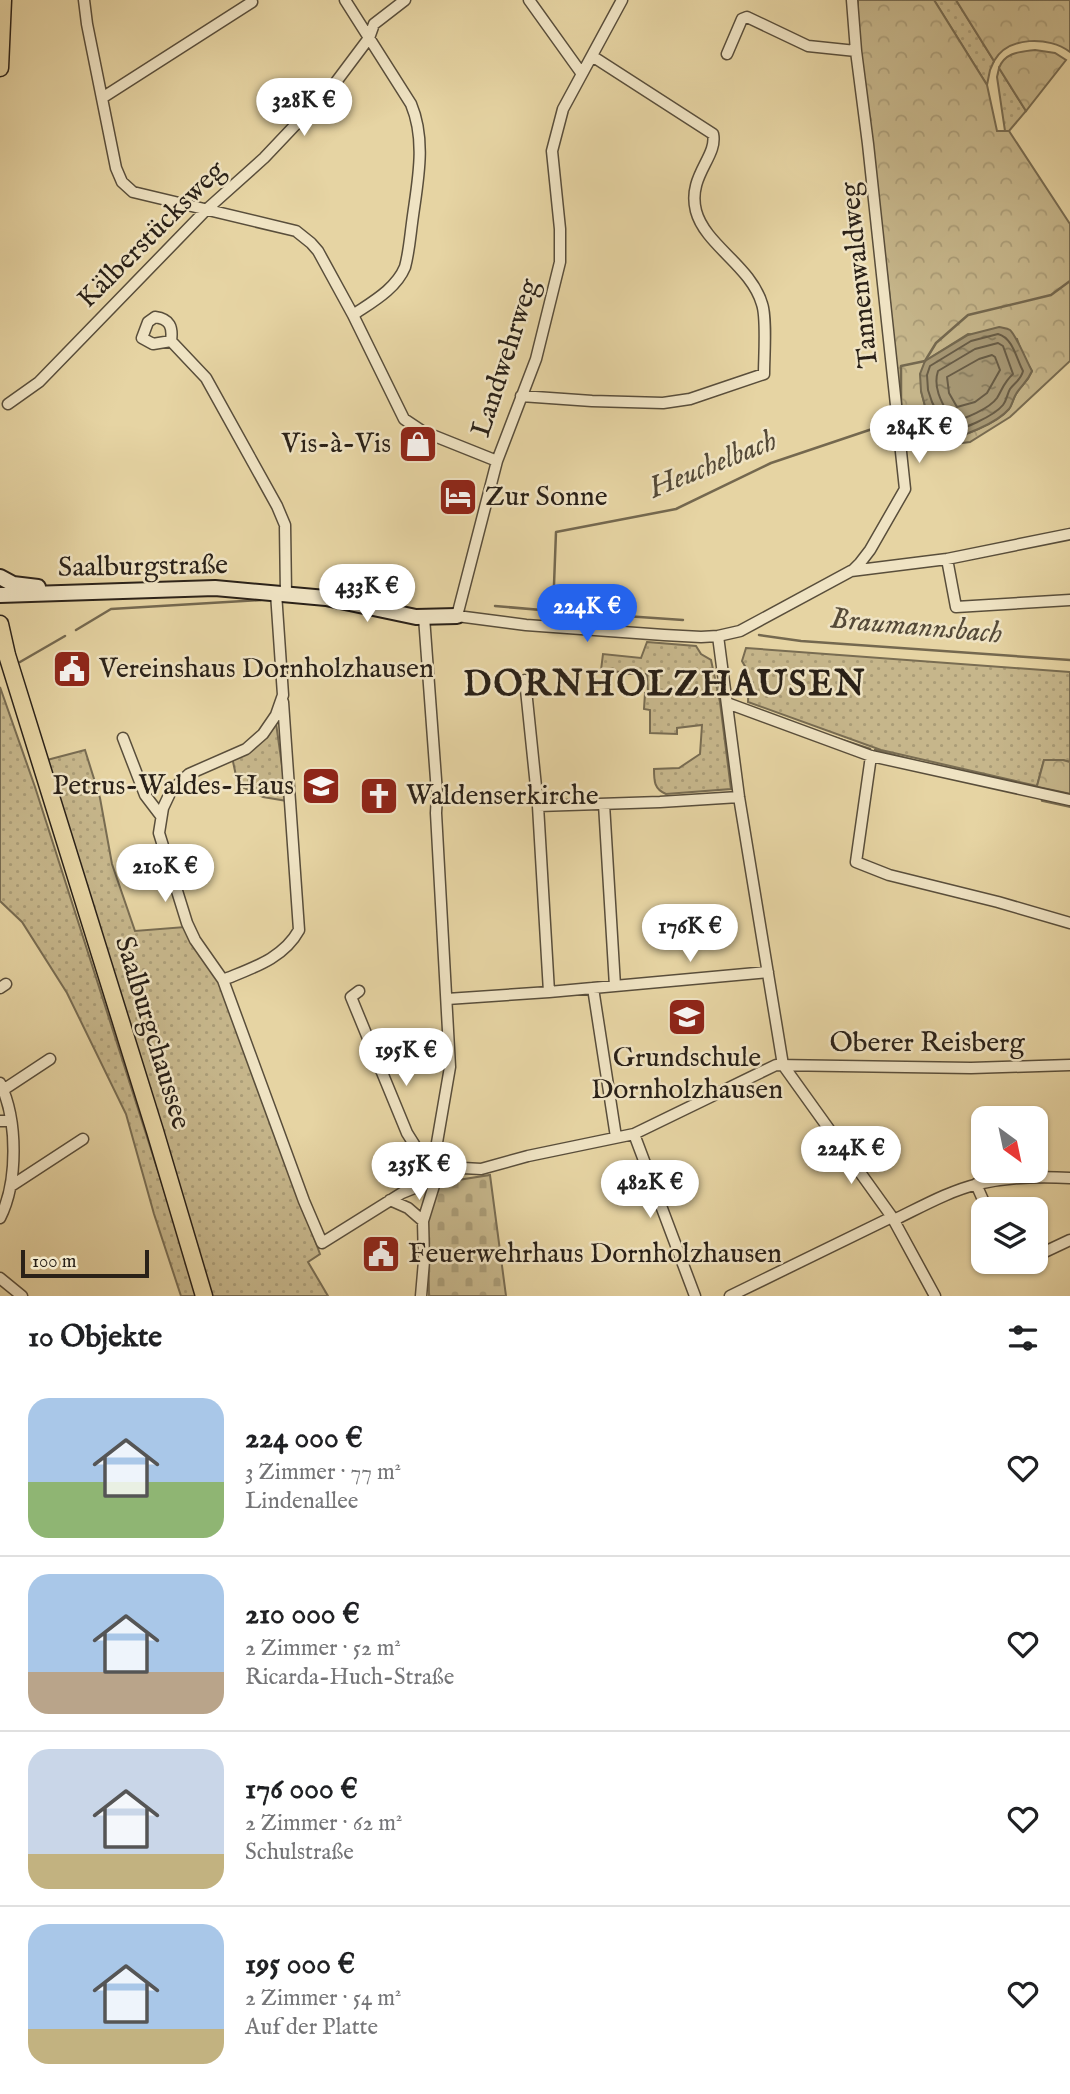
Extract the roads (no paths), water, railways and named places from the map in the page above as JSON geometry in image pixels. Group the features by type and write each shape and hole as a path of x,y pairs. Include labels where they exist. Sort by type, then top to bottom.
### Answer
{"main road":[{"path":"0,68 3,0"},
{"name":"Saalburgchaussee","path":"0,624 7,655 204,1296"},
{"path":"0,665 67,872 90,922"}],"street":[{"path":"84,0 116,168 122,182 133,192 296,231 303,236 318,251 404,419 422,432 497,461"},
{"path":"345,0 411,104 418,128 420,153 405,267 401,276 382,295 353,315"},
{"name":"Kälberstücksweg","path":"8,404 39,382 206,210 264,158 336,82 369,38 374,24 405,0"},
{"path":"529,0 582,74"},
{"name":"Landwehrweg","path":"457,616 497,461 536,359 561,254 552,161 553,144 563,109 622,0"},
{"name":"Tannenwaldweg","path":"851,571 870,550 905,489 852,0"},
{"path":"102,98 252,2"},
{"path":"727,54 742,19 747,18 808,46 856,51"},
{"path":"522,396 663,403 690,399 764,374 763,305 749,279 706,231 696,214 693,196 696,180 715,143 713,134 592,56"},
{"path":"171,341 206,378 285,525 281,593 283,695 299,930 294,939 267,962 223,981"},
{"path":"457,616 526,625 701,638 718,636 747,627 851,571 947,559 1070,534"},
{"path":"947,559 956,607 1070,600"},
{"path":"0,577 13,584 35,586 56,593"},
{"name":"Saalburgstraße","path":"0,595 203,588 327,598 416,617 457,616"},
{"path":"421,1296 423,1221 436,1179 434,1160 450,1067 437,793 424,617"},
{"path":"718,636 739,797 783,1065 893,1218 935,1296"},
{"path":"525,680 538,806 549,992"},
{"path":"283,695 276,715 263,734 246,749 189,774 171,791 161,816 159,833 187,923 204,956 223,981 304,1202 322,1243 402,1192 463,1168 481,1169 528,1156 634,1134 776,1065 783,1065"},
{"path":"727,703 871,756 1070,800"},
{"path":"123,738 145,795 161,816"},
{"path":"871,756 856,862 889,875 1070,923"},
{"path":"538,806 739,797"},
{"path":"604,804 615,986"},
{"path":"447,999 593,989 768,972"},
{"path":"593,989 616,1138"},
{"path":"359,991 351,997 407,1133 436,1179"},
{"path":"0,1218 11,1186 13,1162 2,1086 50,1059"},
{"name":"Oberer Reisberg","path":"783,1065 971,1068 1070,1065"},
{"path":"634,1134 695,1296"},
{"path":"11,1186 83,1139"},
{"path":"730,1296 893,1218 976,1184 1041,1177 1070,1178"},
{"path":"976,1184 982,1197"},
{"path":"390,1200 408,1208 423,1221"},
{"path":"1048,1251 1070,1241"},
{"path":"0,1278 22,1296"}],"water":[{"path":"999,327 1009,329 1012,333 1032,371 1003,415 978,429 943,440 925,406 921,391 920,374 925,361 968,335"}],"waterway":[{"name":"Heuchelbach","path":"901,408 901,366 925,361 936,343 968,315 1051,295 1070,281"},
{"name":"Heuchelbach","path":"495,606 553,611 556,532 676,509 771,463 893,422"},
{"name":"Heuchelbach","path":"76,630 111,609 261,600"},
{"name":"Braumannsbach","path":"553,611 683,620"},
{"name":"Braumannsbach","path":"759,635 801,641 1070,660"},
{"name":"Heuchelbach","path":"20,662 65,636"},
{"path":"833,737 870,749"},
{"path":"875,750 916,761"},
{"path":"981,775 1070,794"}],"place":[{"name":"Vis-à-Vis","path":"418,444"},
{"name":"Zur Sonne","path":"458,497"},
{"name":"Vereinshaus Dornholzhausen","path":"72,669"},
{"name":"Petrus-Waldes-Haus","path":"321,786"},
{"name":"Waldenserkirche","path":"379,796"},
{"name":"Grundschule Dornholzhausen","path":"687,1017"},
{"name":"Feuerwehrhaus Dornholzhausen","path":"381,1254"}],"district":[{"name":"DORNHOLZHAUSEN","path":"665,685"}]}
